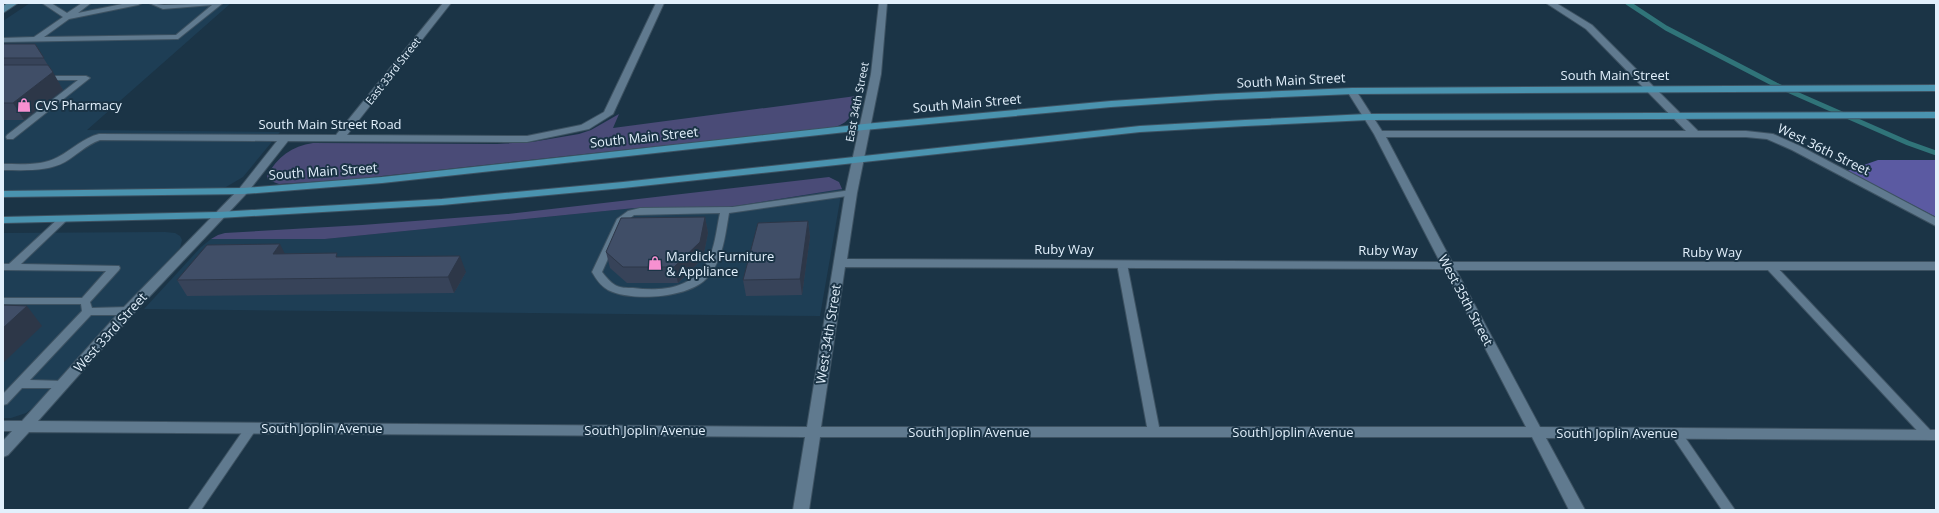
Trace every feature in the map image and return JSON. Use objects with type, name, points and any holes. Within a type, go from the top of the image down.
[{"type":"main road","points":[[3,10],[14,3]]},
{"type":"main road","name":"South Main Street","points":[[3,194],[243,191],[382,180],[864,127],[1111,104],[1352,91],[1936,88]]},
{"type":"main road","points":[[3,220],[219,215],[458,200],[623,185],[858,158],[1140,129],[1367,117],[1674,114],[1936,115]]},
{"type":"street","name":"East 33rd Street","points":[[339,138],[447,3]]},
{"type":"street","name":"South Main Street Road","points":[[3,167],[32,167],[57,162],[87,140],[99,137],[527,139],[557,134],[585,127],[608,114],[660,3]]},
{"type":"street","name":"East 34th Street","points":[[858,158],[876,74],[883,3]]},
{"type":"street","points":[[1550,3],[1590,26],[1649,89],[1694,133]]},
{"type":"street","name":"West 35th Street","points":[[1352,91],[1379,134],[1577,510]]},
{"type":"street","name":"West 36th Street","points":[[1379,134],[1694,133],[1769,136],[1796,148],[1936,223]]},
{"type":"street","points":[[219,215],[243,191],[285,138]]},
{"type":"street","name":"West 34th Street","points":[[801,510],[839,263],[858,158]]},
{"type":"street","name":"West 33rd Street","points":[[3,451],[128,311],[219,215]]},
{"type":"street","name":"Ruby Way","points":[[839,263],[1771,267],[1936,266]]},
{"type":"street","name":"South Joplin Avenue","points":[[3,426],[813,432],[1535,432],[1932,435]]},
{"type":"lane","points":[[46,3],[68,17],[138,3]]},
{"type":"lane","points":[[36,39],[87,3]]},
{"type":"lane","points":[[153,3],[163,7],[212,3]]},
{"type":"lane","points":[[3,40],[178,37],[219,3]]},
{"type":"lane","points":[[10,137],[86,78],[33,78]]},
{"type":"lane","points":[[725,210],[715,256],[708,270],[686,288],[668,292],[627,291],[613,288],[602,280],[597,272],[620,221],[631,213],[640,211],[725,210],[851,193]]},
{"type":"lane","points":[[7,267],[63,219]]},
{"type":"lane","points":[[1122,264],[1154,432]]},
{"type":"lane","points":[[3,401],[86,307],[115,268],[7,267]]},
{"type":"lane","points":[[1771,267],[1932,435]]},
{"type":"lane","points":[[3,301],[128,311]]},
{"type":"lane","points":[[18,384],[63,385]]},
{"type":"lane","points":[[194,510],[251,428]]},
{"type":"lane","points":[[1676,433],[1729,510]]},
{"type":"shaded area","points":[[30,3],[231,3],[87,130],[280,132],[243,177],[226,187],[216,190],[3,193],[3,21]]},
{"type":"shaded area","points":[[856,96],[851,115],[841,125],[835,127],[354,179],[279,184],[268,180],[267,176],[280,158],[305,144],[497,144],[532,142],[579,134],[591,130],[619,114],[613,128]]},
{"type":"shaded area","points":[[1878,160],[1936,160],[1936,217],[1847,171]]},
{"type":"shaded area","points":[[829,177],[839,182],[842,189],[729,207],[635,208],[325,239],[211,239],[225,233],[362,225],[507,214]]},
{"type":"shaded area","points":[[842,189],[820,316],[144,309],[201,247],[211,239],[325,239],[635,208],[728,207]]},
{"type":"shaded area","points":[[3,233],[175,233],[180,236],[182,240],[180,248],[38,404],[26,413],[11,418],[3,418]]},
{"type":"building","points":[[3,44],[35,44],[44,58],[3,58]]},
{"type":"building","points":[[3,65],[48,65],[53,72],[13,103],[3,103]]},
{"type":"building","points":[[705,217],[700,242],[674,267],[623,267],[606,252],[621,218]]},
{"type":"building","points":[[808,221],[800,279],[743,280],[758,223]]},
{"type":"building","points":[[280,244],[273,254],[337,253],[336,257],[460,256],[448,277],[177,280],[207,245]]},
{"type":"building","points":[[3,305],[27,306],[3,328]]},
{"type":"waterway","points":[[1628,3],[1666,28],[1776,85],[1908,143],[1936,153]]},
{"type":"place","name":"CVS Pharmacy","points":[[24,105]]},
{"type":"place","name":"Mardick Furniture & Appliance","points":[[655,263]]}]
